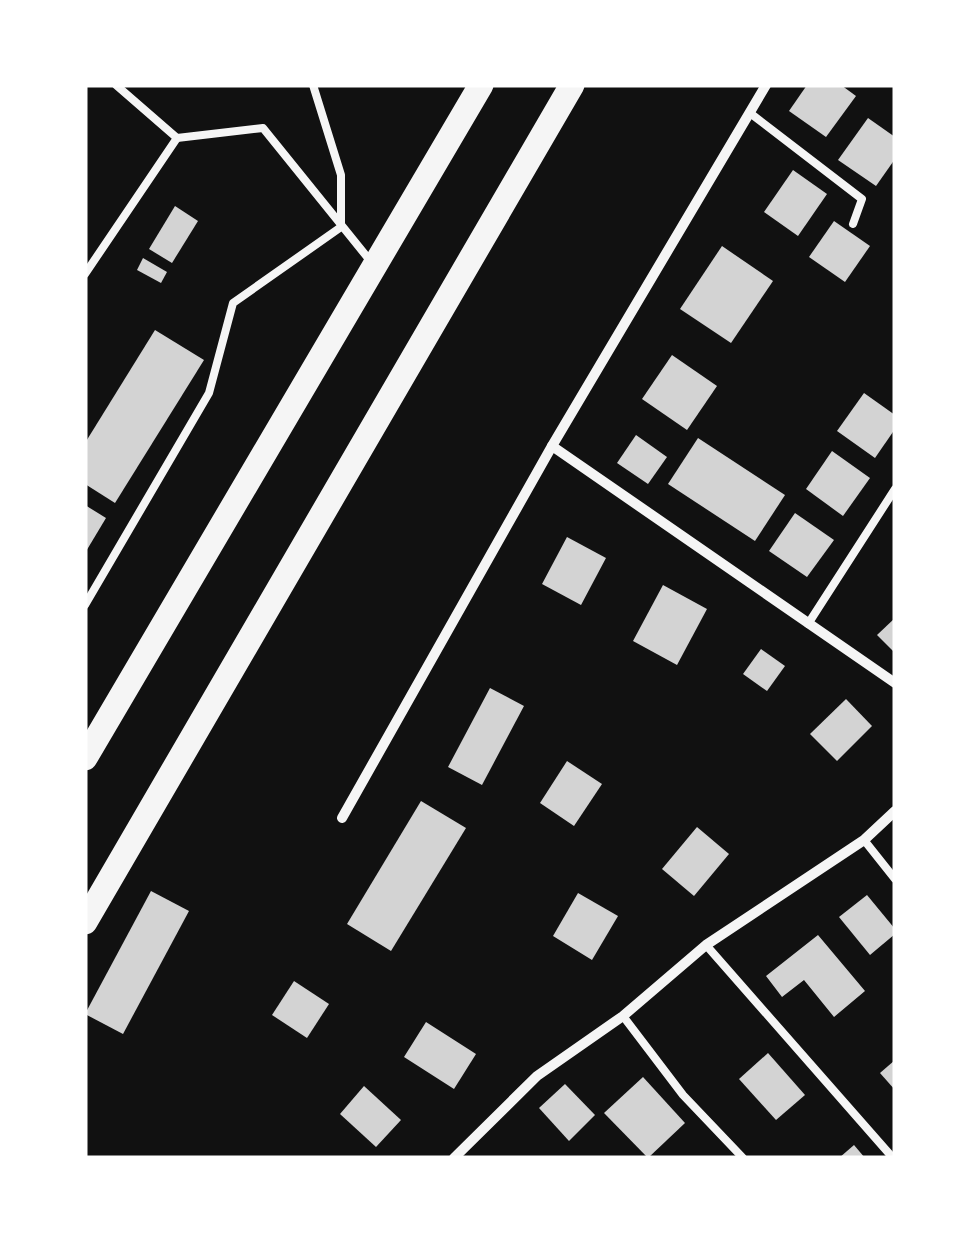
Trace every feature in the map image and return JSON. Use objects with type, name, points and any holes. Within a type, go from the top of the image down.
[{"type":"main road","points":[[85,758],[481,85]]},
{"type":"main road","points":[[85,922],[572,85]]},
{"type":"street","points":[[342,818],[552,446],[766,85]]},
{"type":"street","points":[[552,446],[895,683]]},
{"type":"street","points":[[454,1158],[537,1076],[623,1016],[706,945],[864,840],[895,811]]},
{"type":"lane","points":[[116,85],[178,138],[263,128],[374,266]]},
{"type":"lane","points":[[313,85],[341,176],[341,227]]},
{"type":"lane","points":[[750,113],[862,199],[852,224]]},
{"type":"lane","points":[[85,274],[178,138]]},
{"type":"lane","points":[[85,605],[209,394],[233,303],[341,227]]},
{"type":"lane","points":[[808,624],[895,489]]},
{"type":"lane","points":[[864,840],[895,879]]},
{"type":"lane","points":[[706,945],[892,1158]]},
{"type":"lane","points":[[623,1016],[684,1095],[744,1158]]},
{"type":"building","points":[[807,85],[841,85],[856,96],[826,137],[789,111]]},
{"type":"building","points":[[868,118],[895,137],[895,159],[876,186],[838,160]]},
{"type":"building","points":[[793,170],[827,194],[798,236],[764,212]]},
{"type":"building","points":[[175,206],[198,221],[172,263],[149,249]]},
{"type":"building","points":[[834,221],[870,246],[845,282],[809,257]]},
{"type":"building","points":[[722,246],[773,281],[731,343],[680,309]]},
{"type":"building","points":[[143,258],[167,272],[161,283],[137,270]]},
{"type":"building","points":[[155,330],[204,360],[115,503],[85,484],[85,443]]},
{"type":"building","points":[[672,355],[717,386],[687,430],[642,399]]},
{"type":"building","points":[[864,393],[895,415],[895,429],[875,458],[837,431]]},
{"type":"building","points":[[636,435],[667,457],[648,484],[617,463]]},
{"type":"building","points":[[698,438],[785,495],[755,541],[668,484]]},
{"type":"building","points":[[832,451],[870,478],[843,516],[806,489]]},
{"type":"building","points":[[85,505],[106,518],[85,553]]},
{"type":"building","points":[[795,513],[834,540],[807,577],[769,551]]},
{"type":"building","points":[[567,537],[606,558],[581,605],[542,584]]},
{"type":"building","points":[[663,585],[707,609],[677,665],[633,641]]},
{"type":"building","points":[[895,618],[895,653],[877,635]]},
{"type":"building","points":[[761,649],[785,666],[767,691],[743,674]]},
{"type":"building","points":[[490,688],[524,706],[482,785],[448,767]]},
{"type":"building","points":[[846,699],[872,726],[837,761],[810,734]]},
{"type":"building","points":[[567,761],[602,784],[574,826],[540,803]]},
{"type":"building","points":[[421,801],[466,828],[391,951],[347,924]]},
{"type":"building","points":[[697,827],[729,854],[694,896],[662,869]]},
{"type":"building","points":[[151,891],[189,911],[123,1034],[85,1014]]},
{"type":"building","points":[[578,893],[618,916],[592,960],[553,936]]},
{"type":"building","points":[[867,895],[895,929],[895,934],[870,955],[839,917]]},
{"type":"building","points":[[818,935],[865,991],[834,1017],[804,980],[782,997],[766,976]]},
{"type":"building","points":[[294,981],[329,1004],[307,1038],[272,1015]]},
{"type":"building","points":[[426,1022],[476,1054],[454,1089],[404,1057]]},
{"type":"building","points":[[768,1053],[805,1095],[776,1120],[739,1079]]},
{"type":"building","points":[[895,1060],[895,1090],[880,1073]]},
{"type":"building","points":[[643,1077],[685,1123],[648,1158],[604,1113]]},
{"type":"building","points":[[565,1084],[595,1115],[569,1141],[539,1108]]},
{"type":"building","points":[[364,1086],[401,1120],[376,1147],[340,1114]]},
{"type":"building","points":[[854,1145],[865,1158],[839,1158]]}]
